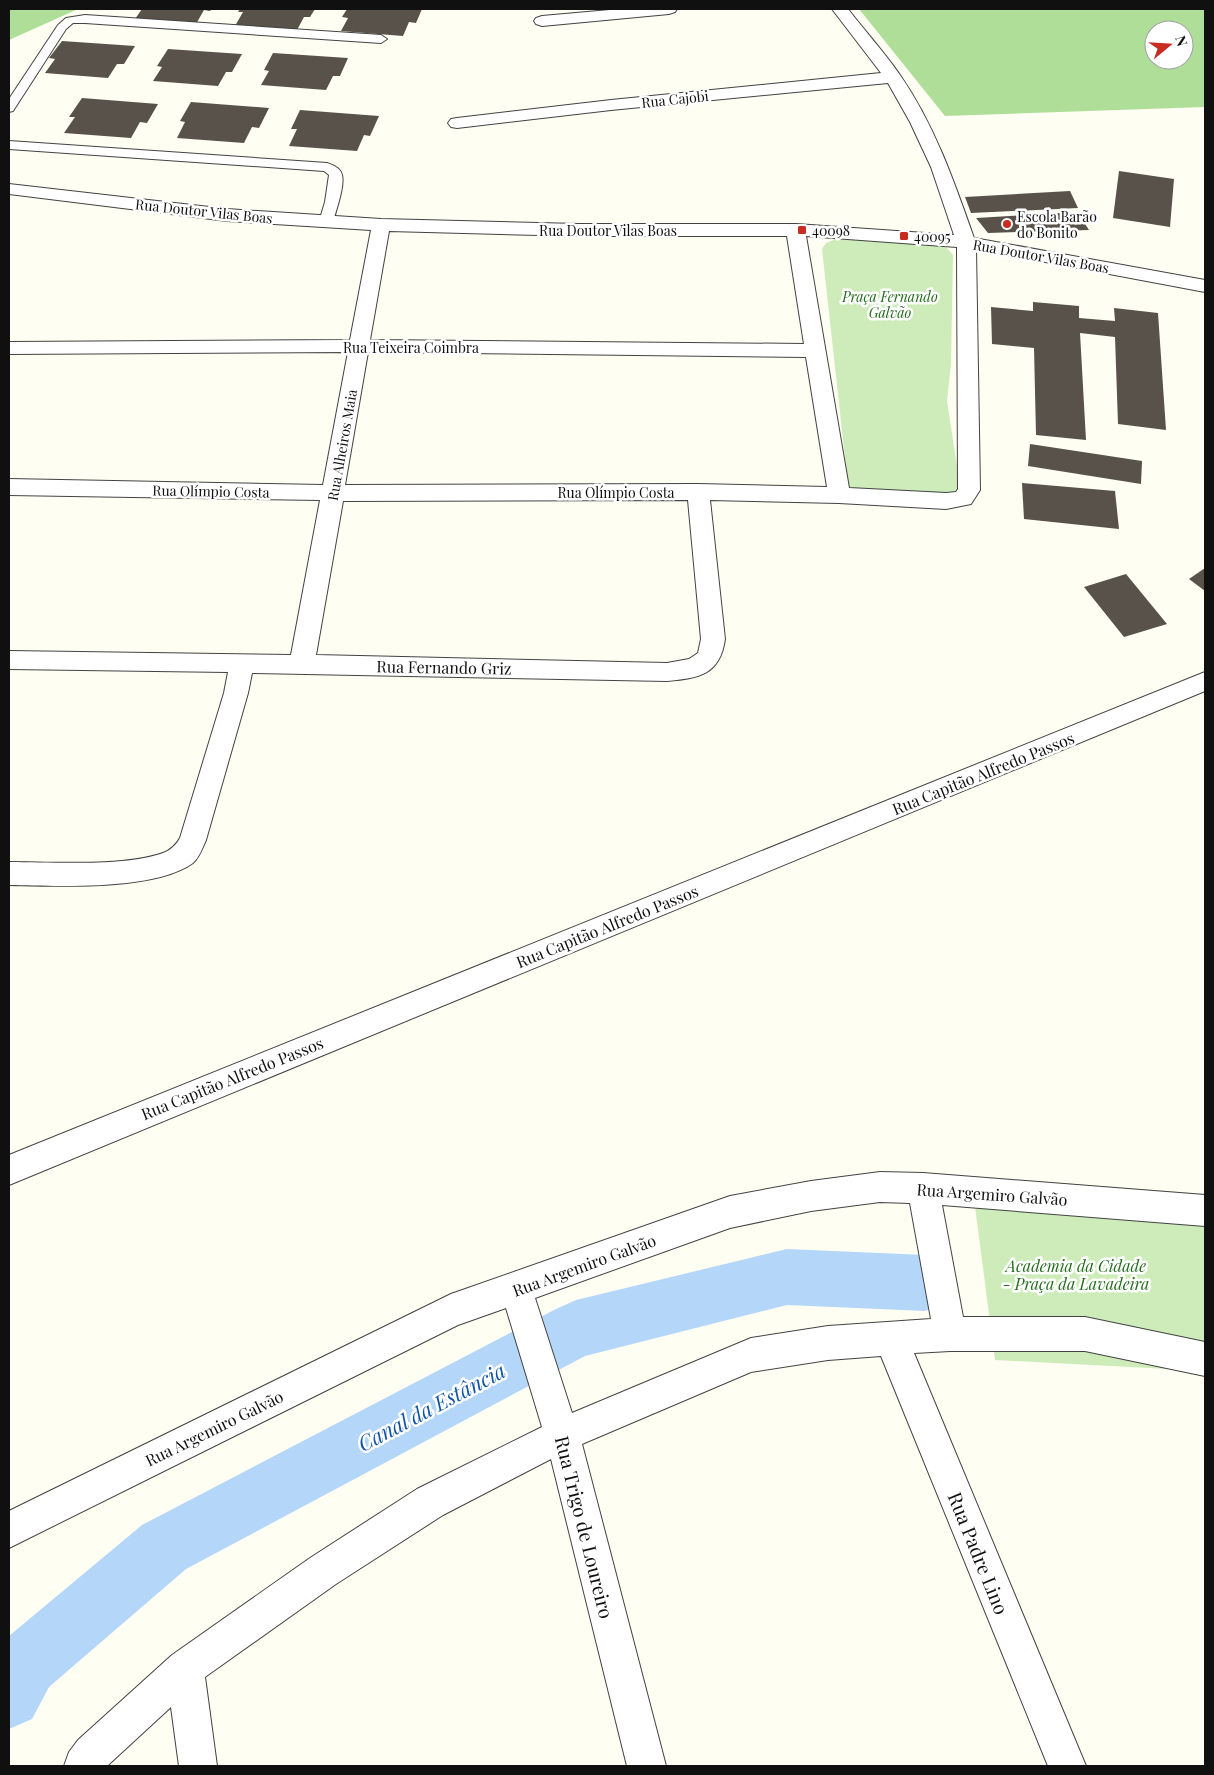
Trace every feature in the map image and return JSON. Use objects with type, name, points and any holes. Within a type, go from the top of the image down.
[{"type":"street","points":[[542,21],[669,9]]},
{"type":"street","points":[[840,9],[893,78],[919,122],[940,167],[966,242]]},
{"type":"street","name":"Rua Cajobi","points":[[457,123],[610,105],[893,78]]},
{"type":"street","name":"Rua Doutor Vilas Boas","points":[[9,189],[227,215],[381,225],[579,230],[796,230],[904,236],[966,242],[1205,286]]},
{"type":"street","name":"Rua Alheiros Maia","points":[[302,664],[381,225]]},
{"type":"street","points":[[796,230],[814,351],[839,495]]},
{"type":"street","name":"Rua Olímpio Costa","points":[[9,487],[334,493],[698,492],[839,495],[958,501],[967,496],[969,490],[966,242]]},
{"type":"street","name":"Rua Teixeira Coimbra","points":[[9,348],[360,346],[814,351]]},
{"type":"street","name":"Rua Fernando Griz","points":[[9,660],[667,672],[685,670],[703,662],[710,656],[713,639],[698,492]]},
{"type":"street","points":[[9,874],[117,872],[167,863],[184,854],[193,840],[236,693],[242,663]]},
{"type":"street","name":"Rua Capitão Alfredo Passos","points":[[9,1170],[1205,681]]},
{"type":"street","name":"Rua Argemiro Galvão","points":[[9,1530],[451,1311],[517,1295],[730,1212],[811,1196],[880,1187],[923,1188],[1205,1210]]},
{"type":"street","points":[[923,1188],[950,1334]]},
{"type":"street","name":"Rua Trigo de Loureiro","points":[[517,1295],[560,1429],[647,1766]]},
{"type":"street","points":[[84,1766],[92,1754],[185,1668],[324,1571],[430,1502],[560,1429],[751,1355],[828,1343],[950,1334],[1086,1334],[1205,1359]]},
{"type":"street","name":"Rua Padre Lino","points":[[892,1339],[1066,1766]]},
{"type":"street","points":[[185,1668],[198,1766]]},
{"type":"lane","points":[[9,108],[66,22],[70,20],[381,39]]},
{"type":"lane","points":[[9,145],[327,167],[334,171],[336,175],[332,202],[326,222]]},
{"type":"green space","points":[[9,9],[78,9],[9,40]]},
{"type":"green space","points":[[859,9],[1205,9],[1205,107],[945,116]]},
{"type":"green space","name":"Praça Fernando Galvão","points":[[836,239],[942,246],[946,247],[953,255],[951,364],[947,401],[961,492],[956,495],[852,490],[848,485],[822,249],[826,243]]},
{"type":"green space","name":"Academia da Cidade - Praça da Lavadeira","points":[[971,1176],[1205,1194],[1205,1371],[995,1360]]},
{"type":"building","points":[[142,9],[212,9],[210,11],[204,10],[196,24],[135,19]]},
{"type":"building","points":[[240,9],[315,9],[310,17],[304,17],[297,30],[235,26],[243,12],[238,12]]},
{"type":"building","points":[[347,9],[422,9],[416,23],[409,22],[403,36],[341,31],[348,18],[342,17]]},
{"type":"building","points":[[62,41],[135,46],[124,64],[117,64],[108,78],[45,73],[55,59],[49,58]]},
{"type":"building","points":[[168,49],[242,54],[232,72],[226,72],[218,86],[153,81],[162,67],[157,66]]},
{"type":"building","points":[[273,53],[348,58],[340,76],[333,76],[326,90],[261,85],[269,71],[264,70]]},
{"type":"building","points":[[82,98],[158,104],[147,123],[140,122],[131,138],[64,133],[75,117],[69,117]]},
{"type":"building","points":[[191,102],[269,108],[259,128],[252,127],[244,143],[177,138],[185,122],[180,121]]},
{"type":"building","points":[[300,110],[379,116],[370,136],[364,135],[357,151],[289,146],[297,129],[291,129]]},
{"type":"building","points":[[1119,171],[1174,179],[1170,227],[1113,218]]},
{"type":"building","points":[[1070,191],[1078,208],[971,213],[965,197]]},
{"type":"building","points":[[1077,212],[1089,230],[988,233],[976,218]]},
{"type":"building","points":[[1033,302],[1079,306],[1079,318],[1115,321],[1114,308],[1158,313],[1166,430],[1118,424],[1115,337],[1080,333],[1086,440],[1036,435],[1034,348],[992,344],[991,307],[1033,311]]},
{"type":"building","points":[[1030,444],[1142,461],[1141,484],[1028,466]]},
{"type":"building","points":[[1022,483],[1115,491],[1119,529],[1024,519]]},
{"type":"building","points":[[1205,568],[1205,591],[1189,579]]},
{"type":"building","points":[[1126,574],[1167,624],[1124,637],[1084,587]]},
{"type":"waterway","name":"Canal da Estância","points":[[9,1696],[26,1664],[164,1547],[576,1329],[787,1277],[925,1283]]},
{"type":"place","name":"Escola Barão do Bonito","points":[[1007,224]]},
{"type":"place","name":"40098","points":[[802,230]]},
{"type":"place","name":"40095","points":[[904,236]]}]
